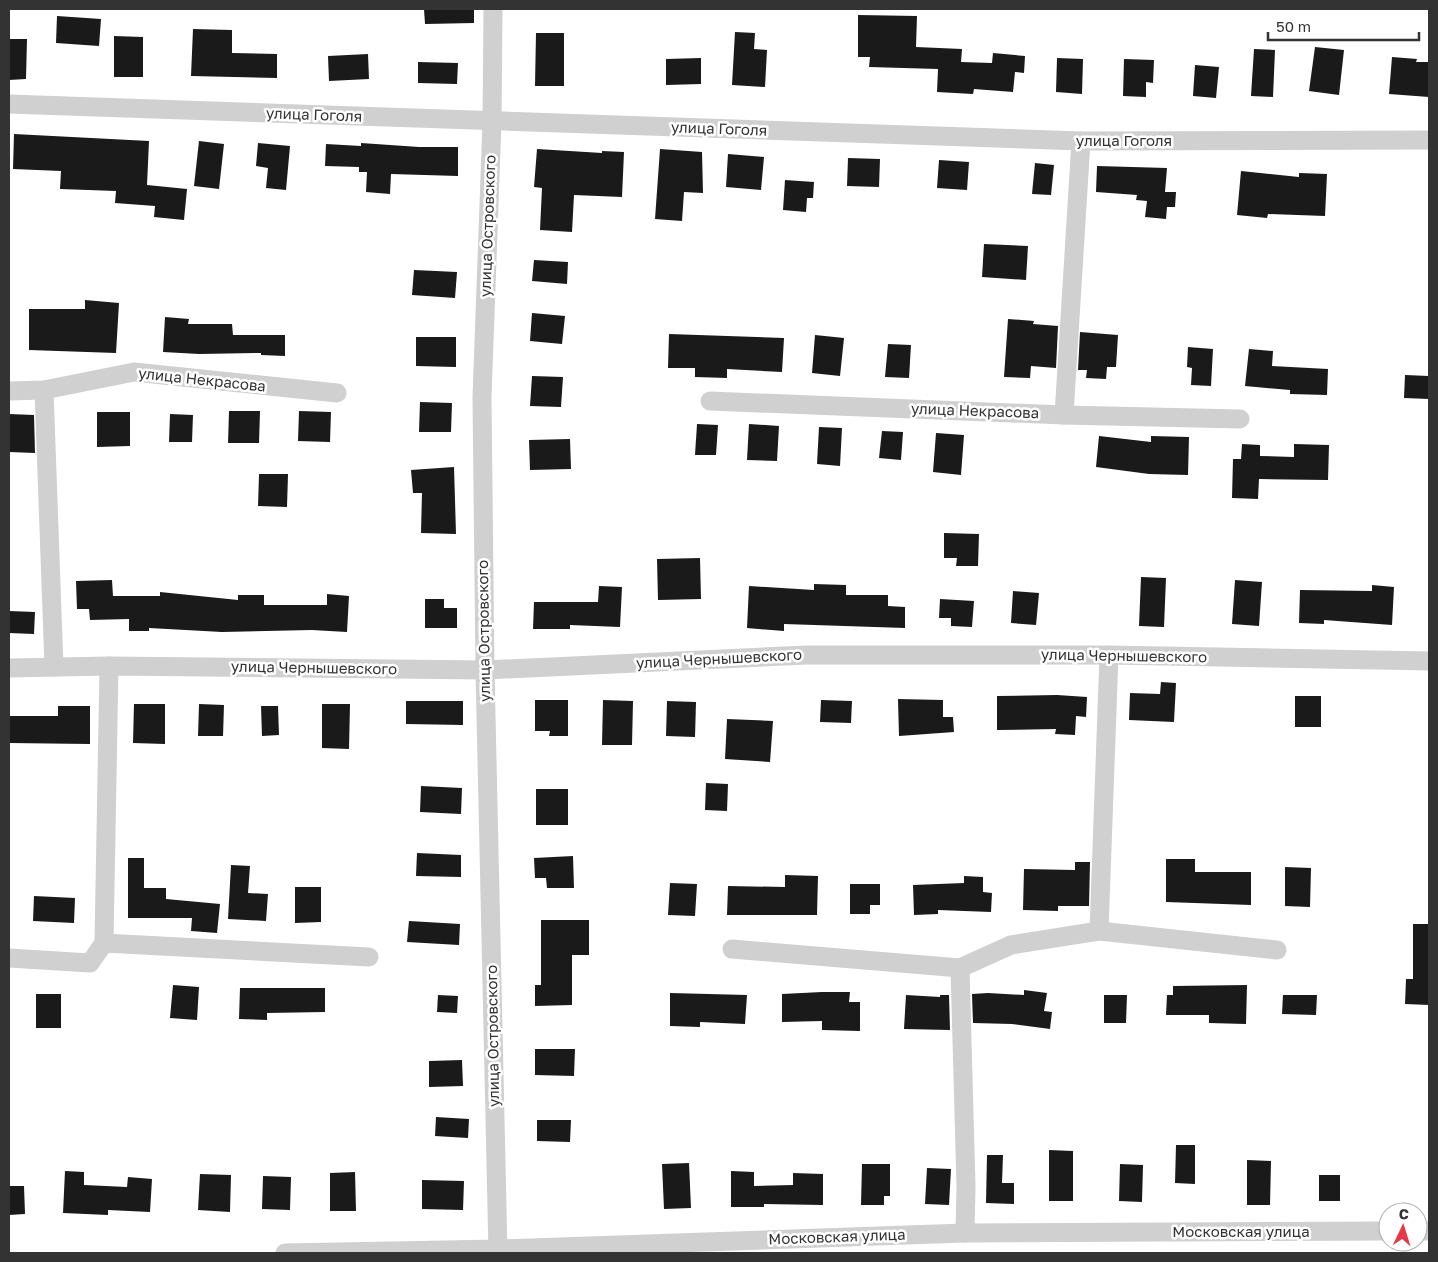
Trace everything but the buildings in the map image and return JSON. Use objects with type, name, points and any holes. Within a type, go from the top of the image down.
[{"type":"street","name":"улица Островского","points":[[493,9],[492,122],[482,397],[485,670],[498,1251]]},
{"type":"street","name":"улица Гоголя","points":[[9,104],[1081,141],[1429,140]]},
{"type":"street","points":[[1064,415],[1081,141]]},
{"type":"street","name":"улица Некрасова","points":[[9,391],[44,390],[134,372],[337,393]]},
{"type":"street","points":[[44,390],[54,667]]},
{"type":"street","name":"улица Некрасова","points":[[710,401],[1064,415],[1240,419]]},
{"type":"street","points":[[1099,932],[1109,654]]},
{"type":"street","name":"улица Чернышевского","points":[[9,668],[109,666],[485,670],[808,655],[1109,654],[1429,661]]},
{"type":"street","points":[[9,958],[90,963],[104,943],[109,666]]},
{"type":"street","points":[[732,949],[960,968],[1011,945],[1099,932],[1277,950]]},
{"type":"street","points":[[104,943],[370,957]]},
{"type":"street","points":[[960,968],[966,1186],[965,1233]]},
{"type":"street","name":"Московская улица","points":[[285,1253],[847,1245],[965,1233],[1378,1231]]}]
